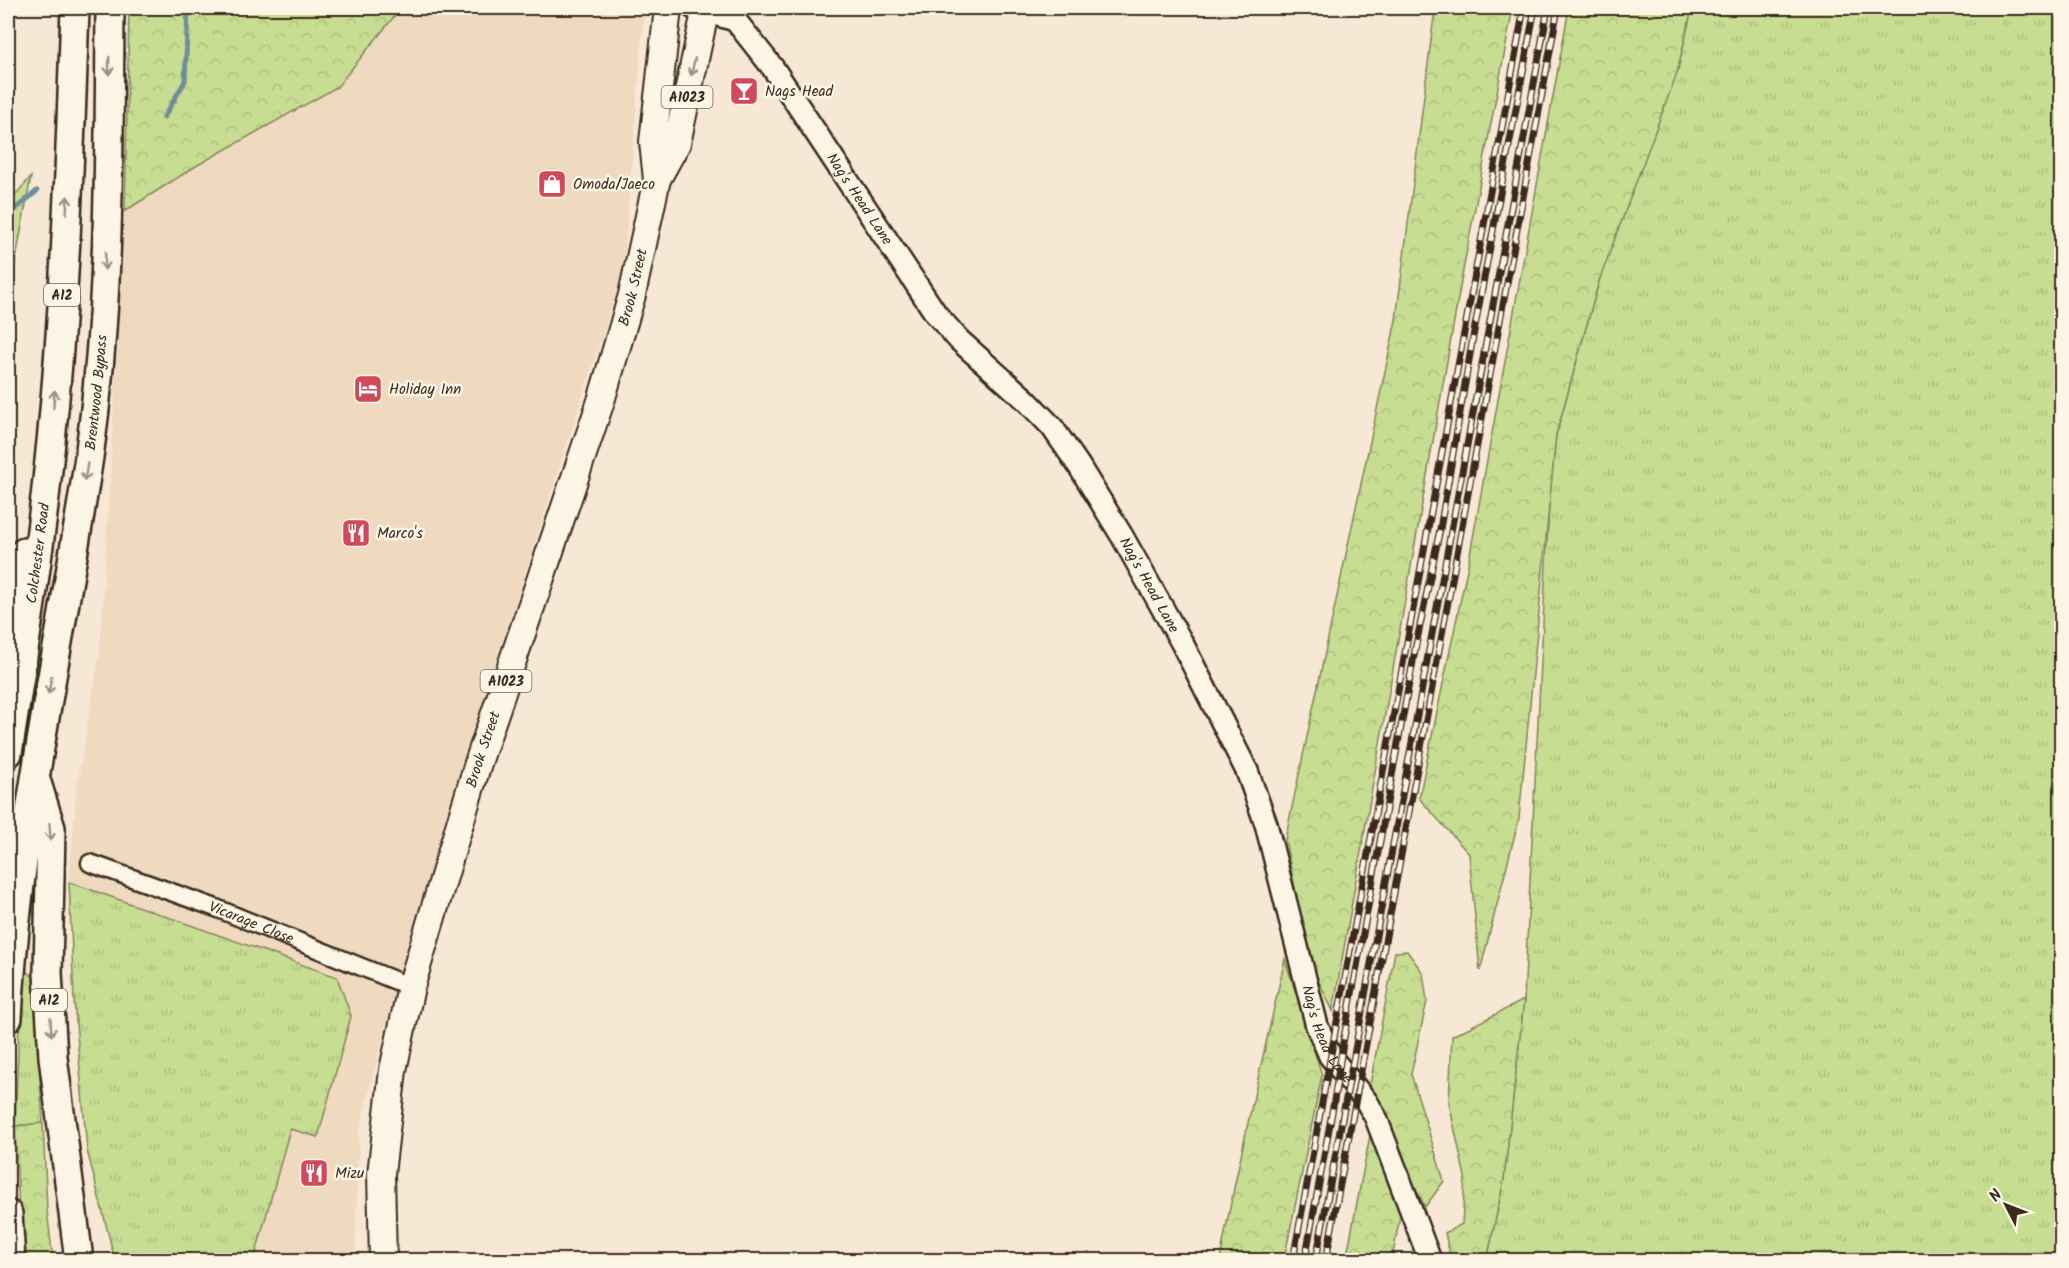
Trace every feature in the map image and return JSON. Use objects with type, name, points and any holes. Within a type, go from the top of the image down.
[{"type":"highway","name":"A12","points":[[8,622],[13,594],[50,458],[62,297],[75,8]]},
{"type":"highway","name":"Brentwood Bypass","points":[[35,776],[89,455],[102,330],[107,214],[110,8]]},
{"type":"highway","name":"Colchester Road","points":[[8,753],[40,544],[50,458]]},
{"type":"highway","name":"A12","points":[[8,1018],[10,976],[25,837],[35,776]]},
{"type":"highway","name":"A12","points":[[35,776],[51,828],[48,973],[53,1057],[79,1260]]},
{"type":"highway","points":[[8,1214],[11,1260]]},
{"type":"main road","name":"Brook Street","points":[[657,179],[653,142],[668,8]]},
{"type":"main road","name":"Brook Street","points":[[383,1260],[381,1174],[387,1111],[393,1070],[411,987],[478,763],[601,402],[632,295],[657,179],[677,143],[702,8]]},
{"type":"street","name":"Nag's Head Lane","points":[[702,8],[735,20],[746,32],[773,68],[936,315],[958,340],[1017,392],[1052,427],[1122,536],[1182,643],[1247,771],[1279,870],[1317,1026],[1330,1056],[1377,1118],[1430,1260]]},
{"type":"street","name":"Vicarage Close","points":[[90,862],[216,908],[411,987]]},
{"type":"shaded area","points":[[401,8],[597,8],[604,11],[644,12],[623,272],[453,794],[390,1009],[359,1131],[355,1260],[254,1260],[290,1129],[318,1137],[337,977],[69,882],[77,786],[100,651],[125,211],[196,166],[337,87]]},
{"type":"green space","points":[[129,8],[401,8],[337,87],[196,166],[125,211]]},
{"type":"green space","points":[[1435,8],[1513,8],[1462,276],[1333,1011],[1310,963],[1285,840],[1396,320]]},
{"type":"green space","points":[[1569,8],[1692,8],[1677,73],[1599,281],[1556,435],[1519,818],[1480,971],[1469,854],[1419,798],[1469,560]]},
{"type":"green space","points":[[1692,8],[2061,8],[2061,1260],[1487,1260],[1504,1179],[1524,1000],[1549,504],[1556,435],[1602,271],[1677,73]]},
{"type":"green space","points":[[31,177],[8,302],[8,203]]},
{"type":"green space","points":[[69,882],[337,977],[351,1016],[318,1137],[290,1129],[254,1260],[115,1260],[87,1150],[74,1000]]},
{"type":"green space","points":[[1407,951],[1423,973],[1427,1001],[1411,1074],[1444,1181],[1425,1207],[1369,1090],[1395,952]]},
{"type":"green space","points":[[1285,959],[1322,1075],[1284,1260],[1220,1260],[1243,1147]]},
{"type":"green space","points":[[28,972],[33,977],[43,1123],[15,1126],[21,975]]},
{"type":"green space","points":[[1524,1000],[1504,1179],[1487,1260],[1451,1260],[1445,1233],[1462,1224],[1465,1177],[1449,1103],[1452,1036]]},
{"type":"green space","points":[[1373,1120],[1401,1210],[1392,1260],[1346,1260]]},
{"type":"green space","points":[[43,1123],[47,1210],[53,1260],[21,1260],[15,1126]]},
{"type":"waterway","points":[[164,117],[185,81],[188,8]]},
{"type":"waterway","points":[[8,215],[37,191]]},
{"type":"railway","points":[[1293,1260],[1524,8]]},
{"type":"railway","points":[[1305,1260],[1416,645],[1440,529],[1473,337],[1535,8]]},
{"type":"railway","points":[[1316,1260],[1548,8]]},
{"type":"railway","points":[[1326,1260],[1558,8]]},
{"type":"place","name":"Nags Head","points":[[744,91]]},
{"type":"place","name":"Omoda/Jaeco","points":[[552,184]]},
{"type":"place","name":"Holiday Inn","points":[[368,389]]},
{"type":"place","name":"Marco's","points":[[356,533]]},
{"type":"place","name":"Mizu","points":[[314,1173]]}]
